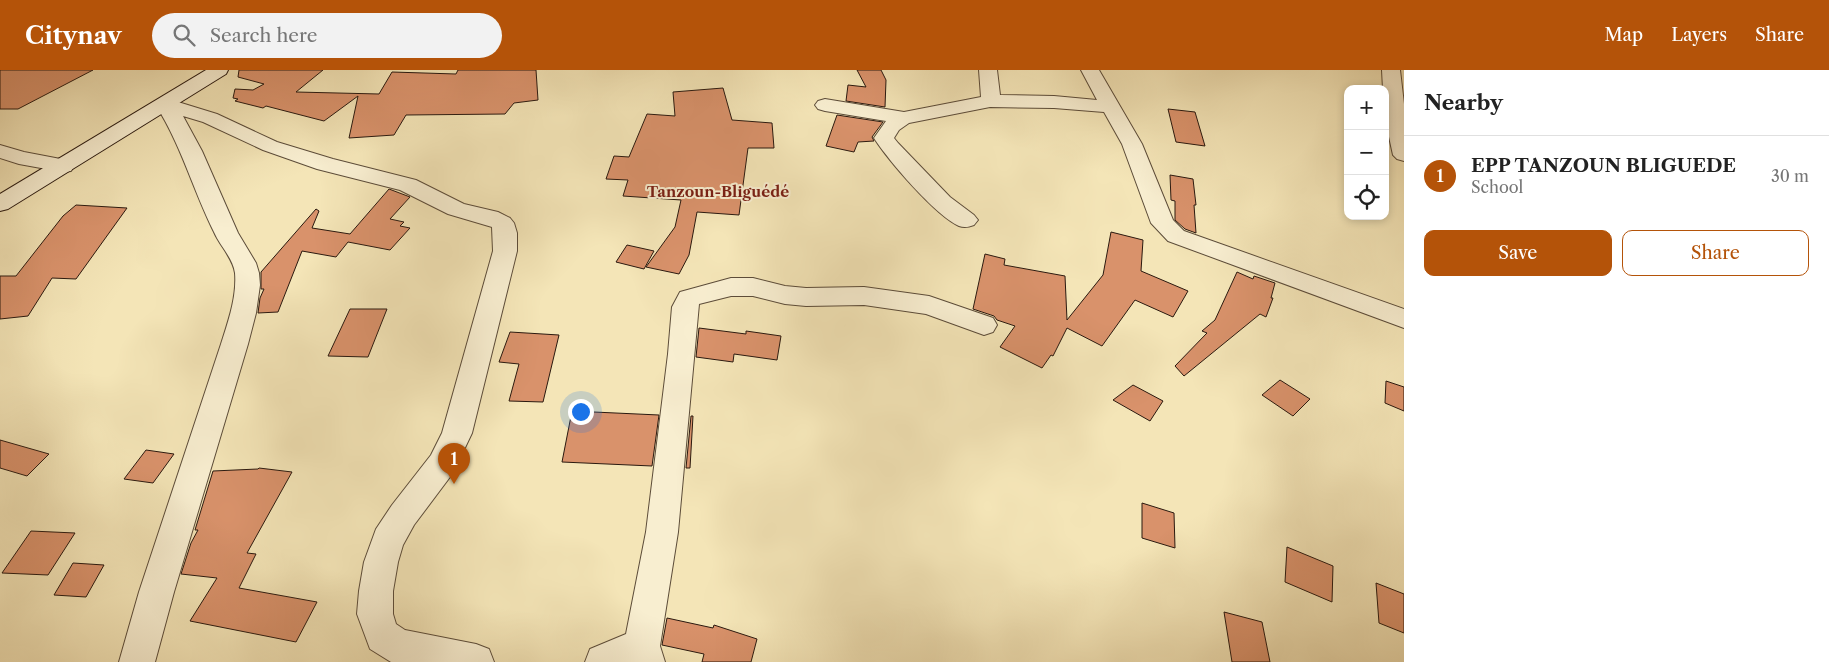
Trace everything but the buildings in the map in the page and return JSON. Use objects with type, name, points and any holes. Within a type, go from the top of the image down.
[{"type":"street","points":[[0,204],[219,70]]},
{"type":"street","points":[[988,70],[991,91],[990,101]]},
{"type":"street","points":[[1090,70],[1112,107],[1142,168],[1163,223],[1176,236],[1404,319]]},
{"type":"street","points":[[1391,70],[1396,123],[1404,155]]},
{"type":"street","points":[[825,105],[904,118],[932,114],[990,101],[1054,102],[1112,107]]},
{"type":"street","points":[[137,662],[155,592],[232,354],[245,297],[247,272],[210,198],[186,136],[165,104]]},
{"type":"street","points":[[165,104],[210,118],[285,151],[325,164],[408,184],[456,209],[470,214],[490,217],[502,223],[505,233],[505,251],[457,433],[442,464],[403,516],[388,540],[381,562],[376,591],[375,614],[383,636],[398,647],[476,662]]},
{"type":"street","points":[[904,118],[893,124],[886,131],[884,138],[890,147],[942,202],[966,220]]},
{"type":"street","points":[[0,152],[18,158],[63,166]]},
{"type":"street","points":[[603,662],[644,654],[662,532],[685,307],[689,298],[731,287],[753,287],[785,295],[806,297],[864,296],[929,305],[984,325]]},
{"type":"place","name":"EPP TANZOUN BLIGUEDE","points":[[454,484]]},
{"type":"district","name":"Tanzoun-Bliguédé","points":[[718,191]]}]
